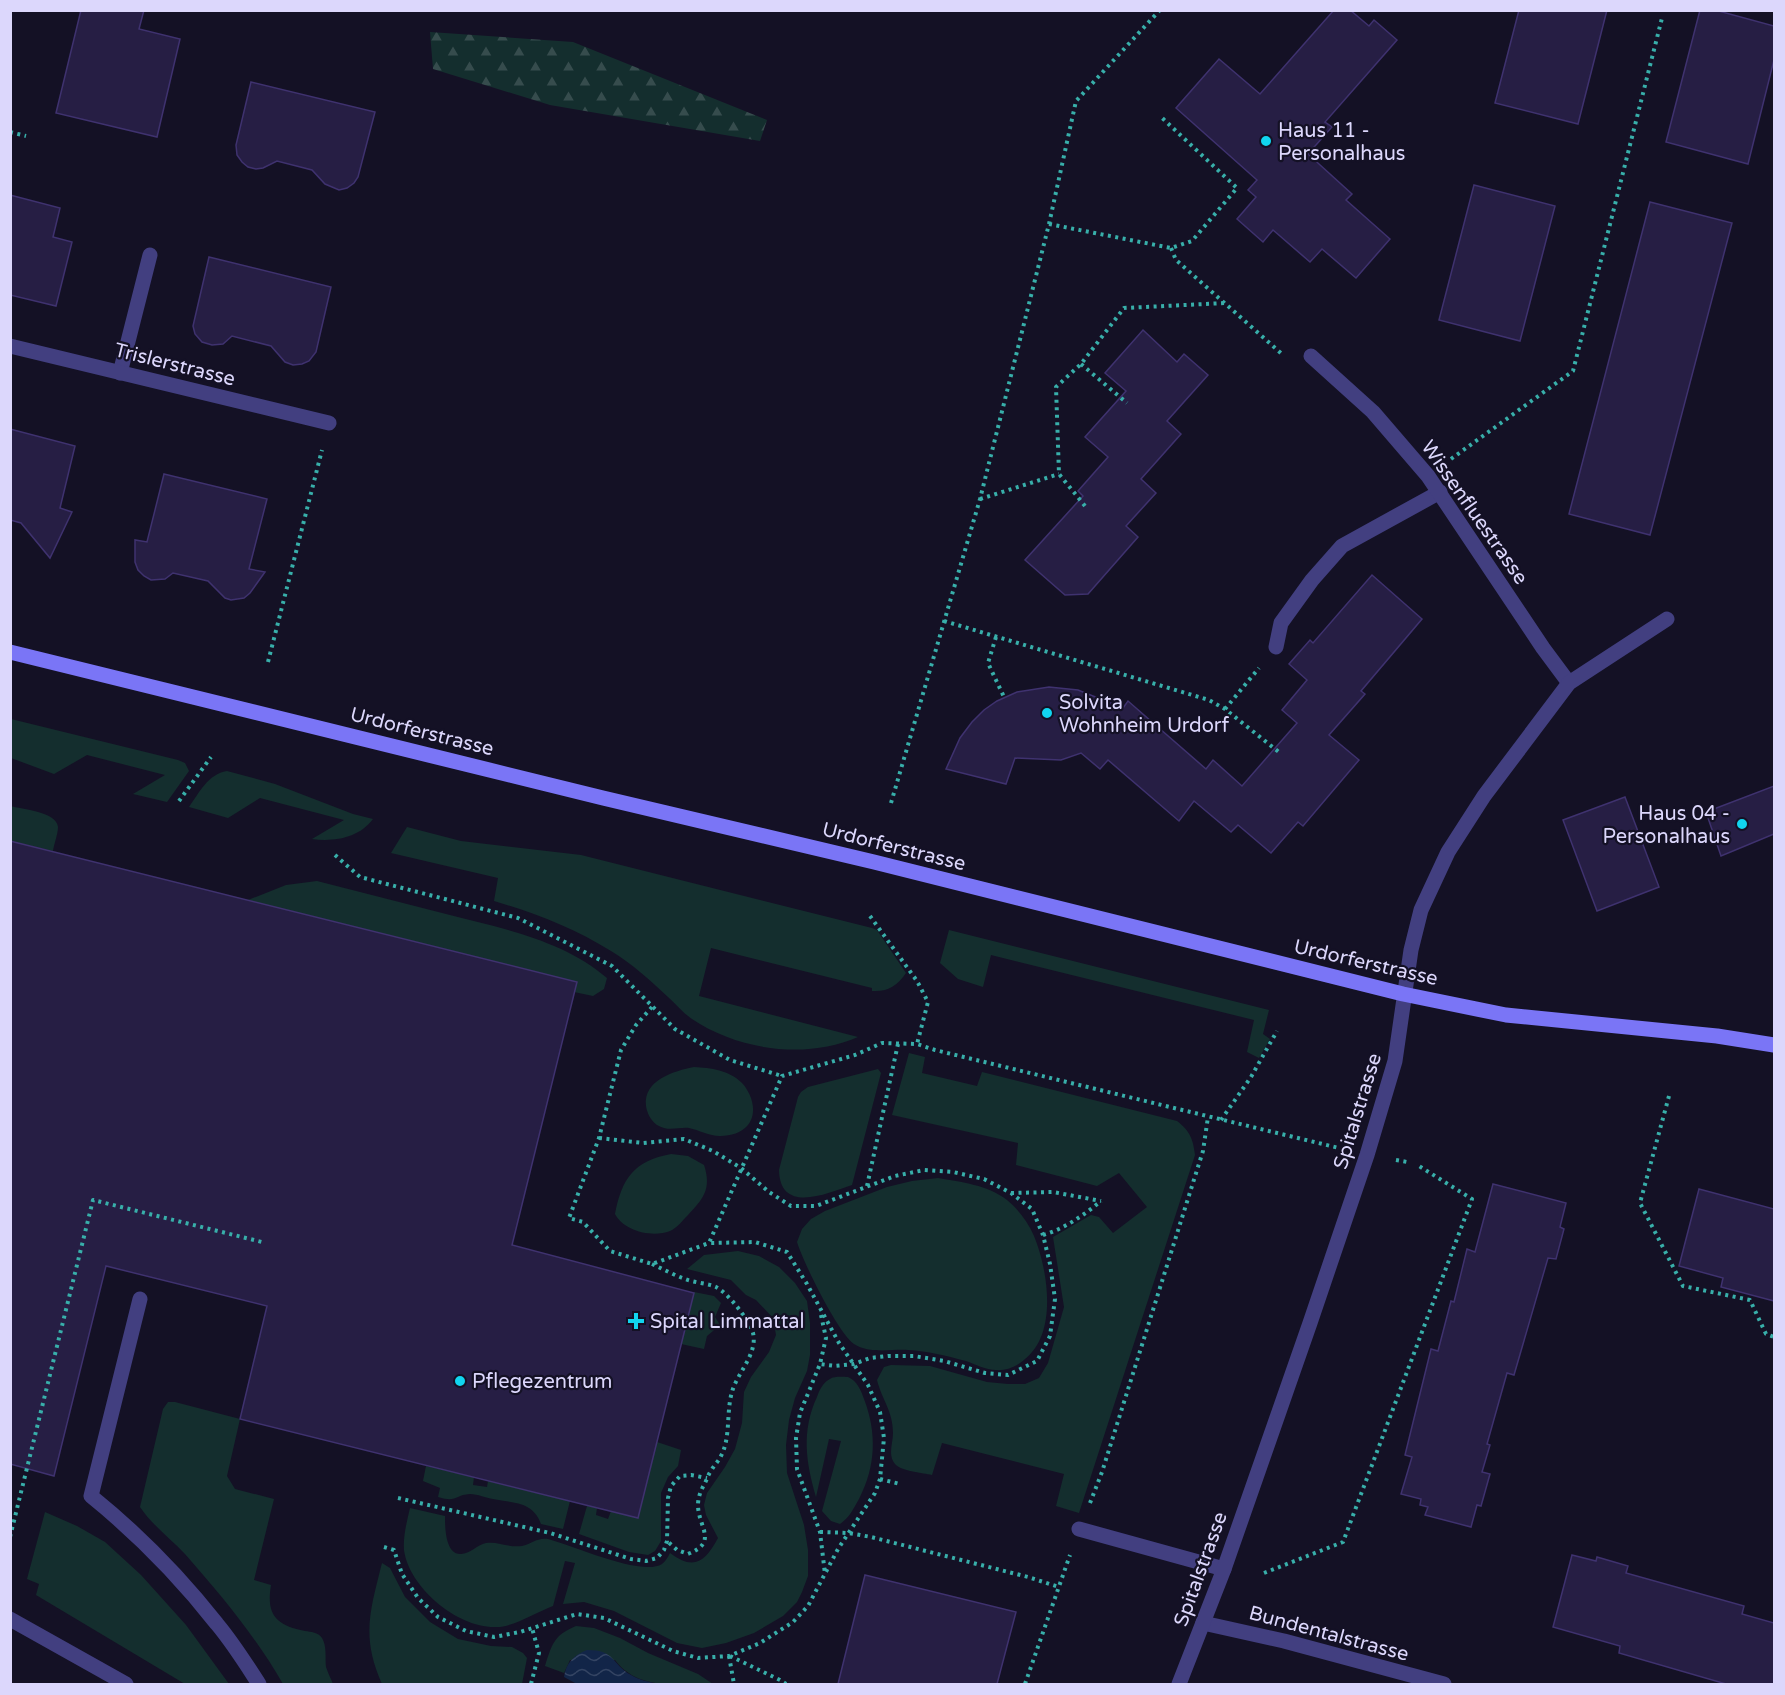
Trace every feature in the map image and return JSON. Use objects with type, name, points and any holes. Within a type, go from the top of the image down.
[{"type":"main road","name":"Urdorferstrasse","points":[[10,652],[603,798],[874,862],[1403,994],[1506,1015],[1718,1036],[1774,1045]]},
{"type":"street","points":[[120,373],[150,255]]},
{"type":"street","name":"Trislerstrasse","points":[[10,346],[329,423]]},
{"type":"street","name":"Wissenfluestrasse","points":[[1311,356],[1373,412],[1428,476],[1569,683]]},
{"type":"street","points":[[1276,647],[1281,623],[1312,580],[1342,546],[1440,492]]},
{"type":"street","name":"Spitalstrasse","points":[[1179,1684],[1224,1569],[1367,1155],[1395,1062],[1403,994],[1421,910],[1448,852],[1484,796],[1569,683],[1667,619]]},
{"type":"street","points":[[140,1299],[92,1496],[126,1525],[172,1572],[218,1624],[259,1684]]},
{"type":"street","points":[[1079,1529],[1224,1569]]},
{"type":"street","points":[[10,1619],[126,1684]]},
{"type":"street","name":"Bundentalstrasse","points":[[1203,1623],[1284,1641],[1444,1684]]},
{"type":"path","points":[[891,802],[980,499],[1049,224],[1076,101],[1160,10]]},
{"type":"path","points":[[1428,476],[1573,371],[1662,18]]},
{"type":"path","points":[[1049,224],[1171,248],[1192,241],[1237,188],[1160,116]]},
{"type":"path","points":[[10,132],[26,136]]},
{"type":"path","points":[[1171,248],[1176,260],[1289,360],[1311,356]]},
{"type":"path","points":[[1085,506],[1059,474],[1056,387],[1081,364],[1124,308],[1224,303]]},
{"type":"path","points":[[1081,364],[1128,403]]},
{"type":"path","points":[[268,662],[329,423]]},
{"type":"path","points":[[980,499],[1059,474]]},
{"type":"path","points":[[944,621],[1209,700],[1225,709],[1280,753]]},
{"type":"path","points":[[996,637],[988,663],[1004,697]]},
{"type":"path","points":[[1225,709],[1276,647]]},
{"type":"path","points":[[179,801],[211,758]]},
{"type":"path","points":[[335,855],[360,877],[518,918],[612,966],[675,1029],[730,1060],[782,1076],[855,1055],[882,1043],[917,1044],[1265,1131],[1407,1162]]},
{"type":"path","points":[[870,916],[917,981],[928,1002],[917,1044]]},
{"type":"path","points":[[652,1006],[636,1025],[621,1050],[599,1138],[569,1218],[583,1222],[610,1251],[652,1264],[685,1279],[717,1287],[729,1297],[748,1323],[753,1333],[754,1346],[738,1375],[731,1394],[722,1455],[701,1491],[698,1504],[700,1521],[706,1533],[705,1542],[699,1550],[688,1554],[677,1550],[667,1541]]},
{"type":"path","points":[[1221,1120],[1251,1077],[1277,1031]]},
{"type":"path","points":[[867,1187],[898,1044]]},
{"type":"path","points":[[709,1244],[782,1076]]},
{"type":"path","points":[[1669,1096],[1640,1203],[1683,1286],[1750,1300],[1766,1335],[1774,1336]]},
{"type":"path","points":[[1024,1684],[1079,1529],[1102,1472],[1203,1151],[1208,1117]]},
{"type":"path","points":[[599,1138],[643,1143],[684,1139],[713,1151],[741,1168],[769,1192],[791,1206],[816,1206],[895,1176],[924,1170],[953,1172],[984,1179],[1011,1193],[1032,1209],[1043,1235],[1055,1299],[1050,1336],[1038,1361],[1008,1375],[985,1373],[944,1361],[914,1356],[870,1358],[854,1364],[835,1366],[820,1364]]},
{"type":"path","points":[[1264,1573],[1343,1542],[1472,1199],[1419,1166]]},
{"type":"path","points":[[1011,1193],[1053,1192],[1101,1201],[1062,1227],[1043,1235]]},
{"type":"path","points":[[10,1537],[93,1200],[262,1242]]},
{"type":"path","points":[[384,1547],[394,1550],[402,1574],[418,1598],[438,1617],[466,1631],[494,1637],[520,1632],[577,1614],[604,1618],[672,1651],[698,1658],[729,1656],[760,1643],[793,1622],[808,1606],[838,1549],[875,1493],[880,1479],[884,1438],[880,1412],[867,1385],[839,1343],[787,1252],[755,1242],[709,1244],[652,1264]]},
{"type":"path","points":[[820,1310],[826,1338],[820,1364],[800,1413],[796,1438],[797,1469],[819,1532],[825,1574]]},
{"type":"path","points":[[398,1498],[550,1533],[631,1559],[646,1561],[657,1558],[664,1550],[667,1541],[666,1513],[671,1486],[680,1476],[691,1475],[707,1478]]},
{"type":"path","points":[[880,1479],[900,1484]]},
{"type":"path","points":[[819,1532],[849,1533],[871,1537],[1059,1587]]},
{"type":"path","points":[[531,1684],[539,1653],[532,1628]]},
{"type":"path","points":[[729,1656],[734,1684]]},
{"type":"path","points":[[729,1656],[786,1684]]},
{"type":"green space","points":[[430,32],[573,42],[767,120],[760,141],[550,105],[433,69]]},
{"type":"green space","points":[[11,719],[178,760],[185,763],[189,771],[167,802],[133,794],[165,775],[87,755],[54,774],[11,758]]},
{"type":"green space","points":[[227,771],[275,784],[353,814],[373,819],[361,831],[346,837],[320,840],[312,839],[344,820],[260,798],[228,818],[189,807],[209,780]]},
{"type":"green space","points":[[10,806],[46,815],[56,822],[58,830],[53,851],[11,841]]},
{"type":"green space","points":[[407,827],[461,841],[581,855],[872,928],[877,930],[906,973],[892,987],[872,991],[872,988],[711,948],[699,996],[858,1037],[838,1044],[795,1050],[751,1044],[730,1038],[692,1019],[633,967],[597,943],[554,922],[494,901],[498,878],[391,853]]},
{"type":"green space","points":[[317,881],[531,937],[590,965],[607,978],[604,989],[593,996],[574,992],[248,900],[286,885]]},
{"type":"green space","points":[[949,930],[1269,1010],[1263,1034],[1270,1039],[1259,1058],[1247,1052],[1254,1020],[991,955],[983,987],[958,979],[940,963]]},
{"type":"green space","points":[[909,1053],[925,1057],[922,1073],[977,1086],[982,1072],[1177,1121],[1185,1128],[1192,1140],[1195,1155],[1079,1513],[1056,1506],[1064,1474],[942,1443],[932,1475],[899,1467],[892,1458],[893,1425],[877,1380],[884,1367],[891,1365],[930,1366],[987,1382],[1008,1384],[1025,1384],[1039,1378],[1048,1363],[1064,1307],[1053,1237],[1091,1215],[1099,1217],[1113,1233],[1147,1207],[1119,1173],[1097,1186],[1016,1165],[1018,1143],[892,1115]]},
{"type":"green space","points":[[694,1067],[726,1072],[745,1086],[753,1107],[751,1121],[747,1126],[736,1133],[716,1136],[689,1128],[665,1128],[657,1125],[651,1119],[646,1106],[649,1090],[661,1078]]},
{"type":"green space","points":[[878,1069],[881,1073],[852,1185],[819,1196],[796,1197],[787,1192],[781,1184],[779,1170],[801,1092],[808,1087]]},
{"type":"green space","points":[[671,1154],[688,1156],[704,1165],[707,1181],[702,1198],[670,1231],[647,1233],[625,1225],[615,1214],[626,1181],[632,1173],[648,1161]]},
{"type":"green space","points":[[938,1178],[974,1185],[1000,1195],[1019,1212],[1034,1236],[1046,1283],[1046,1318],[1035,1348],[1022,1362],[1012,1368],[992,1370],[966,1361],[930,1353],[908,1350],[873,1350],[854,1344],[839,1326],[813,1280],[797,1242],[802,1229],[811,1219],[825,1211],[887,1187]]},
{"type":"green space","points":[[738,1251],[759,1256],[779,1267],[795,1283],[807,1301],[810,1355],[807,1371],[795,1398],[789,1420],[786,1445],[787,1473],[804,1525],[808,1550],[808,1576],[797,1602],[783,1616],[754,1633],[726,1643],[702,1648],[677,1643],[614,1611],[584,1602],[563,1604],[575,1563],[565,1561],[553,1606],[510,1625],[482,1626],[452,1614],[438,1604],[415,1578],[408,1564],[404,1545],[410,1508],[445,1516],[449,1545],[456,1553],[461,1554],[486,1543],[522,1546],[544,1539],[606,1559],[639,1566],[652,1567],[662,1564],[670,1553],[678,1559],[692,1562],[698,1561],[708,1553],[718,1538],[706,1515],[704,1505],[707,1493],[735,1449],[742,1423],[744,1392],[751,1377],[769,1352],[776,1335],[773,1318],[756,1300],[746,1295],[731,1280],[687,1269],[704,1255]]},
{"type":"green space","points":[[694,1292],[714,1296],[721,1303],[715,1317],[720,1325],[707,1336],[704,1349],[681,1344]]},
{"type":"green space","points":[[834,1377],[848,1377],[858,1386],[864,1399],[871,1424],[873,1449],[865,1487],[851,1513],[840,1524],[831,1521],[822,1511],[841,1441],[829,1439],[816,1497],[808,1459],[807,1435],[812,1410],[823,1384]]},
{"type":"green space","points":[[168,1402],[240,1419],[227,1476],[235,1489],[274,1499],[254,1580],[271,1585],[270,1604],[275,1617],[280,1622],[295,1629],[316,1633],[322,1638],[326,1667],[333,1684],[283,1684],[250,1633],[225,1601],[185,1554],[140,1507],[163,1409]]},
{"type":"green space","points":[[657,1442],[681,1450],[678,1466],[668,1477],[661,1493],[661,1541],[655,1551],[648,1555],[629,1552],[579,1534],[587,1506],[597,1508],[596,1515],[608,1519],[611,1511],[638,1517]]},
{"type":"green space","points":[[426,1466],[474,1477],[473,1485],[487,1487],[488,1481],[570,1501],[563,1529],[541,1524],[533,1511],[522,1504],[473,1494],[452,1499],[438,1497],[440,1488],[423,1481]]},
{"type":"green space","points":[[45,1512],[105,1542],[141,1575],[186,1625],[229,1684],[185,1684],[36,1595],[39,1584],[27,1579]]},
{"type":"green space","points":[[382,1563],[390,1568],[405,1597],[430,1622],[458,1639],[491,1646],[512,1647],[523,1653],[527,1658],[522,1684],[382,1684],[371,1652],[370,1624]]},
{"type":"green space","points":[[576,1626],[594,1628],[620,1638],[648,1653],[698,1674],[713,1684],[673,1685],[647,1681],[624,1670],[615,1660],[570,1660],[564,1673],[545,1666],[558,1637]]},
{"type":"water","points":[[587,1650],[603,1652],[631,1675],[658,1684],[577,1684],[564,1677],[571,1660]]},
{"type":"building","points":[[81,10],[144,10],[139,29],[180,39],[157,137],[56,113]]},
{"type":"building","name":"Haus 11 - Personalhaus","points":[[1334,10],[1350,10],[1369,26],[1374,20],[1397,40],[1325,122],[1332,127],[1308,154],[1352,194],[1346,200],[1390,239],[1356,278],[1322,249],[1310,262],[1273,230],[1263,242],[1237,219],[1256,197],[1248,190],[1257,180],[1176,108],[1219,59],[1260,94]]},
{"type":"building","points":[[1519,10],[1607,10],[1578,124],[1495,103]]},
{"type":"building","points":[[1700,10],[1715,10],[1774,26],[1774,60],[1748,164],[1666,142]]},
{"type":"building","points":[[251,82],[375,112],[358,177],[354,183],[339,190],[325,184],[312,170],[277,161],[256,169],[242,162],[237,155],[236,145]]},
{"type":"building","points":[[1474,185],[1555,206],[1520,341],[1439,320]]},
{"type":"building","points":[[10,195],[60,208],[53,237],[72,242],[56,306],[10,295]]},
{"type":"building","points":[[1650,202],[1732,223],[1650,535],[1569,514]]},
{"type":"building","points":[[209,257],[331,287],[316,352],[309,361],[293,365],[285,362],[271,346],[232,336],[223,344],[212,345],[202,342],[195,334],[193,326]]},
{"type":"building","points":[[1143,330],[1177,362],[1184,354],[1208,375],[1167,421],[1181,434],[1141,479],[1156,493],[1126,526],[1138,537],[1088,594],[1065,595],[1025,560],[1083,496],[1078,491],[1108,457],[1085,437],[1126,391],[1105,373]]},
{"type":"building","points":[[10,429],[75,446],[60,508],[72,512],[50,558],[21,523],[10,520]]},
{"type":"building","points":[[164,474],[267,499],[249,569],[265,572],[244,598],[231,600],[225,598],[208,581],[173,573],[165,579],[151,580],[138,570],[135,562],[135,540],[147,542]]},
{"type":"building","name":"Solvita Wohnheim Urdorf","points":[[1372,575],[1422,619],[1361,691],[1365,694],[1329,735],[1359,760],[1303,826],[1298,822],[1271,853],[1238,825],[1231,832],[1194,801],[1179,821],[1108,760],[1100,769],[1081,753],[1061,760],[1015,758],[1006,784],[946,769],[960,738],[984,710],[1017,692],[1049,687],[1078,690],[1123,708],[1128,701],[1206,769],[1213,760],[1242,786],[1297,723],[1282,710],[1307,680],[1289,664],[1310,640],[1313,643]]},
{"type":"building","name":"Haus 04 - Personalhaus","points":[[1774,786],[1774,834],[1721,856],[1706,812]]},
{"type":"building","points":[[1625,797],[1659,887],[1597,911],[1563,820]]},
{"type":"building","points":[[10,841],[577,982],[512,1245],[694,1293],[638,1518],[240,1419],[267,1306],[106,1266],[54,1476],[10,1464]]},
{"type":"building","points":[[1493,1184],[1566,1203],[1560,1227],[1564,1229],[1556,1259],[1548,1258],[1514,1375],[1507,1373],[1487,1444],[1490,1445],[1482,1472],[1490,1474],[1481,1506],[1477,1505],[1471,1527],[1425,1515],[1428,1507],[1420,1505],[1421,1499],[1401,1494],[1412,1457],[1405,1455],[1431,1349],[1438,1351],[1451,1301],[1454,1302],[1467,1249],[1475,1252]]},
{"type":"building","points":[[1699,1189],[1774,1209],[1774,1301],[1721,1287],[1723,1278],[1679,1266]]},
{"type":"building","points":[[1572,1555],[1596,1561],[1597,1557],[1628,1566],[1626,1573],[1744,1606],[1742,1614],[1774,1623],[1774,1684],[1726,1684],[1619,1653],[1620,1646],[1553,1627]]},
{"type":"building","points":[[865,1575],[1016,1612],[997,1684],[838,1684]]},
{"type":"place","name":"Haus 11 - Personalhaus","points":[[1266,141]]},
{"type":"place","name":"Solvita Wohnheim Urdorf","points":[[1047,713]]},
{"type":"place","name":"Haus 04 - Personalhaus","points":[[1742,824]]},
{"type":"place","name":"Spital Limmattal","points":[[636,1321]]},
{"type":"place","name":"Pflegezentrum","points":[[460,1381]]}]
